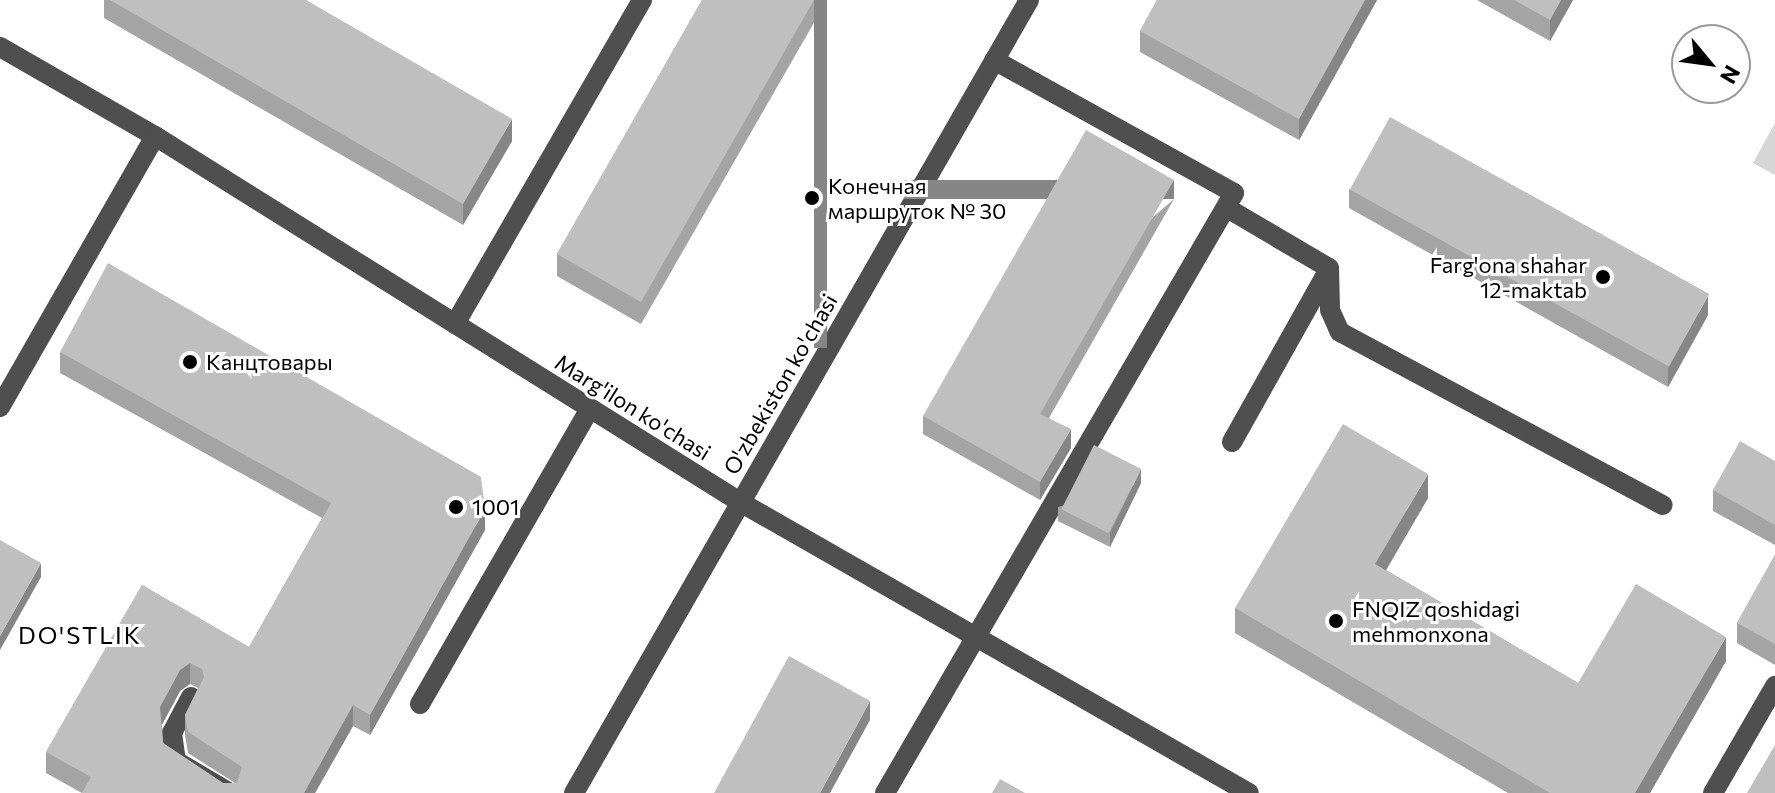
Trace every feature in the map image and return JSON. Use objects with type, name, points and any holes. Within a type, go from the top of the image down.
[{"type":"street","points":[[455,324],[642,0]]},
{"type":"street","name":"O'zbekiston ko'chasi","points":[[574,793],[1029,0]]},
{"type":"street","name":"Marg'ilon ko'chasi","points":[[0,47],[155,136],[740,502],[1249,793]]},
{"type":"street","points":[[885,793],[1234,193],[994,60]]},
{"type":"street","points":[[0,407],[155,136]]},
{"type":"street","points":[[1227,208],[1329,268]]},
{"type":"street","points":[[1232,442],[1329,268]]},
{"type":"street","points":[[1329,268],[1330,310],[1340,332],[1663,505]]},
{"type":"street","points":[[420,704],[590,408]]},
{"type":"street","points":[[1713,793],[1775,686]]},
{"type":"street","points":[[191,697],[172,733],[176,761],[230,793]]},
{"type":"shaded area","points":[[1775,123],[1775,175],[1753,163]]},
{"type":"building","points":[[110,0],[306,0],[512,119],[463,204]]},
{"type":"building","points":[[702,0],[814,0],[641,302],[557,254]]},
{"type":"building","points":[[1157,0],[1365,0],[1299,119],[1140,31]]},
{"type":"building","points":[[1514,0],[1561,0],[1550,20]]},
{"type":"building","points":[[1390,117],[1709,294],[1669,367],[1350,190]]},
{"type":"building","points":[[1086,130],[1174,180],[1040,414],[1071,429],[1040,482],[923,416]]},
{"type":"building","points":[[108,263],[481,477],[485,509],[370,715],[353,705],[304,793],[82,793],[91,777],[46,752],[142,585],[249,647],[331,503],[60,352]],"holes":[[[190,663],[202,669],[204,677],[185,715],[188,732],[242,767],[237,783],[223,783],[163,743],[160,707],[180,670]]]},
{"type":"building","name":"FNQIZ qoshidagi mehmonxona","points":[[1343,424],[1428,474],[1375,564],[1578,683],[1636,584],[1726,637],[1635,793],[1550,793],[1235,608]]},
{"type":"building","points":[[1740,441],[1775,461],[1775,525],[1713,490]]},
{"type":"building","points":[[1094,445],[1141,469],[1109,533],[1061,509]]},
{"type":"building","points":[[0,540],[41,563],[0,636]]},
{"type":"building","points":[[1775,555],[1775,644],[1737,623]]},
{"type":"building","points":[[789,656],[870,701],[820,793],[714,793]]},
{"type":"building","points":[[1775,745],[1775,793],[1747,793]]},
{"type":"building","points":[[1000,779],[1025,793],[992,793]]},
{"type":"place","name":"Конечная маршруток № 30","points":[[812,198]]},
{"type":"place","name":"Farg'ona shahar 12-maktab","points":[[1603,277]]},
{"type":"place","name":"Канцтовары","points":[[190,362]]},
{"type":"place","name":"1001","points":[[456,507]]},
{"type":"place","name":"FNQIZ qoshidagi mehmonxona","points":[[1336,621]]},
{"type":"district","name":"DO'STLIK","points":[[80,635]]}]
